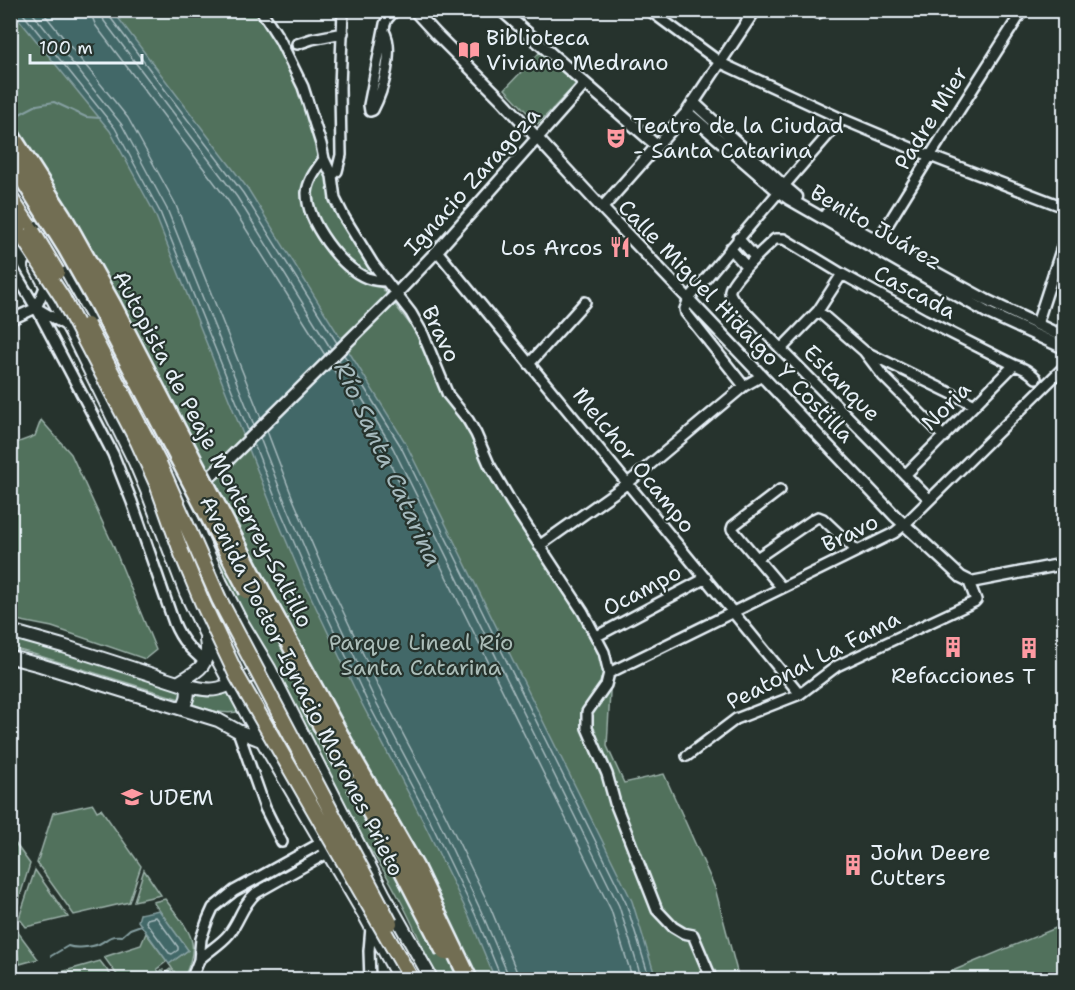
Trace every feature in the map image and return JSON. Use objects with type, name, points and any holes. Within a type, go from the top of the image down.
[{"type":"highway","name":"Autopista de Peaje Monterrey-Saltillo","points":[[10,134],[62,214],[113,306],[264,596],[415,867],[469,980]]},
{"type":"highway","name":"Autopista de Peaje Monterrey-Saltillo","points":[[10,158],[67,249],[98,304],[250,594],[397,860],[457,980]]},
{"type":"main road","name":"Avenida Doctor Ignacio Morones Prieto","points":[[10,195],[26,233],[138,442],[157,484],[203,604],[237,676],[412,980]]},
{"type":"main road","name":"Avenida Doctor Ignacio Morones Prieto","points":[[10,195],[26,212],[62,262],[97,324],[167,463],[221,583],[283,696],[384,895],[432,980]]},
{"type":"main road","name":"Avenida Doctor Ignacio Morones Prieto","points":[[10,220],[26,233],[70,293],[108,363],[159,463],[219,599],[350,849],[422,980]]},
{"type":"main road","name":"Avenida Doctor Ignacio Morones Prieto","points":[[26,233],[31,260],[74,338],[135,462],[205,636],[211,660]]},
{"type":"main road","points":[[74,338],[97,324]]},
{"type":"main road","points":[[135,462],[145,456],[155,454],[175,469],[195,475],[215,473]]},
{"type":"main road","points":[[205,548],[200,521],[202,494],[215,473]]},
{"type":"main road","points":[[10,631],[205,689],[215,690],[268,668]]},
{"type":"main road","points":[[183,684],[211,660],[237,657],[248,643],[248,633]]},
{"type":"main road","points":[[10,657],[226,723],[238,731],[261,740]]},
{"type":"main road","points":[[211,660],[231,684],[400,980]]},
{"type":"main road","points":[[182,709],[188,694],[183,684]]},
{"type":"main road","points":[[226,723],[249,718],[272,708],[283,696]]},
{"type":"main road","points":[[269,753],[284,739],[302,733]]},
{"type":"street","name":"Bravo","points":[[261,10],[280,40],[303,87],[324,159],[332,176],[335,199],[344,217],[373,264],[411,313],[423,334],[448,395],[468,420],[489,464],[511,502],[597,636],[609,673],[894,533],[1065,367]]},
{"type":"street","points":[[332,176],[337,171],[341,155],[340,87],[343,10]]},
{"type":"street","points":[[370,111],[375,106],[383,83],[382,67],[388,58],[389,42],[384,28],[387,19],[395,10]]},
{"type":"street","name":"Calle Miguel Hidalgo Y Costilla","points":[[414,10],[904,525],[969,582]]},
{"type":"street","points":[[501,10],[657,146]]},
{"type":"street","points":[[649,10],[721,63],[930,156],[1065,207]]},
{"type":"street","points":[[602,208],[690,107],[755,10]]},
{"type":"street","name":"Padre Mier","points":[[876,244],[1023,10]]},
{"type":"street","points":[[297,44],[343,33]]},
{"type":"street","name":"Ignacio Zaragoza","points":[[167,543],[174,522],[191,494],[396,294],[585,84]]},
{"type":"street","name":"Benito Juárez","points":[[690,107],[780,188],[988,313],[1065,348]]},
{"type":"street","points":[[744,386],[685,309],[689,299],[738,238],[842,118]]},
{"type":"street","points":[[324,159],[314,174],[308,193],[313,217],[341,260],[366,278],[386,281]]},
{"type":"street","points":[[730,248],[746,266],[755,257],[738,238]]},
{"type":"street","name":"Cascada","points":[[755,257],[777,238],[784,239],[923,319],[1030,371],[1036,378]]},
{"type":"street","points":[[1037,324],[1065,241]]},
{"type":"street","name":"Benito Juárez","points":[[876,244],[1065,337]]},
{"type":"street","name":"Melchor Ocampo","points":[[437,251],[800,694]]},
{"type":"street","points":[[10,264],[36,308],[113,454],[180,637],[188,648],[211,660]]},
{"type":"street","name":"Estanque","points":[[746,266],[730,289],[737,303],[929,499]]},
{"type":"street","points":[[781,349],[818,311],[842,274]]},
{"type":"street","points":[[10,320],[36,308],[46,285]]},
{"type":"street","points":[[529,364],[585,302]]},
{"type":"street","points":[[36,308],[67,326]]},
{"type":"street","points":[[818,311],[864,351],[883,376],[944,437]]},
{"type":"street","points":[[864,351],[975,405]]},
{"type":"street","name":"Noria","points":[[905,475],[1014,365]]},
{"type":"street","points":[[539,546],[628,483],[744,386],[762,376]]},
{"type":"street","points":[[780,490],[732,530],[782,588]]},
{"type":"street","points":[[757,558],[819,517],[857,551]]},
{"type":"street","points":[[969,582],[1065,564]]},
{"type":"street","name":"Ocampo","points":[[597,636],[706,578]]},
{"type":"street","name":"Peatonal La Fama","points":[[687,756],[736,719],[800,694],[837,666],[974,602],[976,600],[969,582]]},
{"type":"street","points":[[609,673],[606,685],[587,712],[587,729],[607,774],[615,803],[657,910],[673,927],[683,933],[693,935],[712,980]]},
{"type":"street","points":[[238,731],[265,808],[282,842]]},
{"type":"street","points":[[191,980],[199,960],[201,939],[213,908],[234,891],[324,848]]},
{"type":"street","points":[[199,960],[227,936],[236,924],[248,899],[324,848]]},
{"type":"street","points":[[370,927],[370,980]]},
{"type":"green space","name":"Parque Lineal Río Santa Catarina","points":[[10,11],[256,11],[281,49],[299,86],[343,224],[372,275],[416,332],[444,396],[483,454],[509,510],[583,618],[611,674],[607,746],[624,783],[664,774],[715,888],[739,979],[437,979],[389,879],[357,830],[310,767],[65,263],[11,178]]},
{"type":"green space","points":[[540,52],[577,83],[538,124],[505,89]]},
{"type":"green space","points":[[41,420],[71,454],[113,545],[156,650],[145,659],[52,627],[11,619],[11,445],[35,436]]},
{"type":"green space","points":[[11,634],[186,688],[183,700],[11,648]]},
{"type":"green space","points":[[192,691],[209,694],[231,692],[242,711],[222,712],[190,703]]},
{"type":"green space","points":[[93,804],[97,811],[101,809],[141,866],[129,902],[74,915],[37,863],[53,813]]},
{"type":"green space","points":[[10,836],[30,864],[15,912],[11,906]]},
{"type":"green space","points":[[35,870],[68,917],[26,927],[19,918]]},
{"type":"green space","points":[[144,870],[161,895],[134,901]]},
{"type":"green space","points":[[165,899],[191,938],[191,957],[183,979],[169,979],[176,974],[169,964],[188,950],[153,902]]},
{"type":"green space","points":[[12,924],[38,959],[20,964]]},
{"type":"green space","points":[[1063,925],[1064,979],[953,979],[950,972]]},
{"type":"green space","points":[[146,933],[167,961],[157,969],[159,972],[163,970],[165,973],[170,969],[172,972],[161,979],[120,979],[104,957],[141,945]]},
{"type":"green space","points":[[100,961],[114,979],[63,979],[58,973]]},
{"type":"water","name":"Río Santa Catarina","points":[[12,11],[113,11],[248,189],[405,442],[632,901],[656,979],[495,979],[469,916],[362,704],[302,578],[155,214],[110,131]]},
{"type":"water","points":[[159,910],[188,950],[169,964],[138,921],[140,914]]},
{"type":"waterway","points":[[10,119],[37,105],[54,102],[86,117],[100,118]]},
{"type":"waterway","points":[[51,956],[68,946],[88,947],[99,944],[111,937],[122,936],[130,929],[141,925]]},
{"type":"place","name":"Biblioteca Viviano Medrano","points":[[469,50]]},
{"type":"place","name":"Teatro de la Ciudad - Santa Catarina","points":[[616,138]]},
{"type":"place","name":"Los Arcos","points":[[620,247]]},
{"type":"place","name":"Refacciones","points":[[953,647]]},
{"type":"place","name":"T","points":[[1029,648]]},
{"type":"place","name":"UDEM","points":[[132,797]]},
{"type":"place","name":"John Deere Cutters","points":[[853,865]]}]
